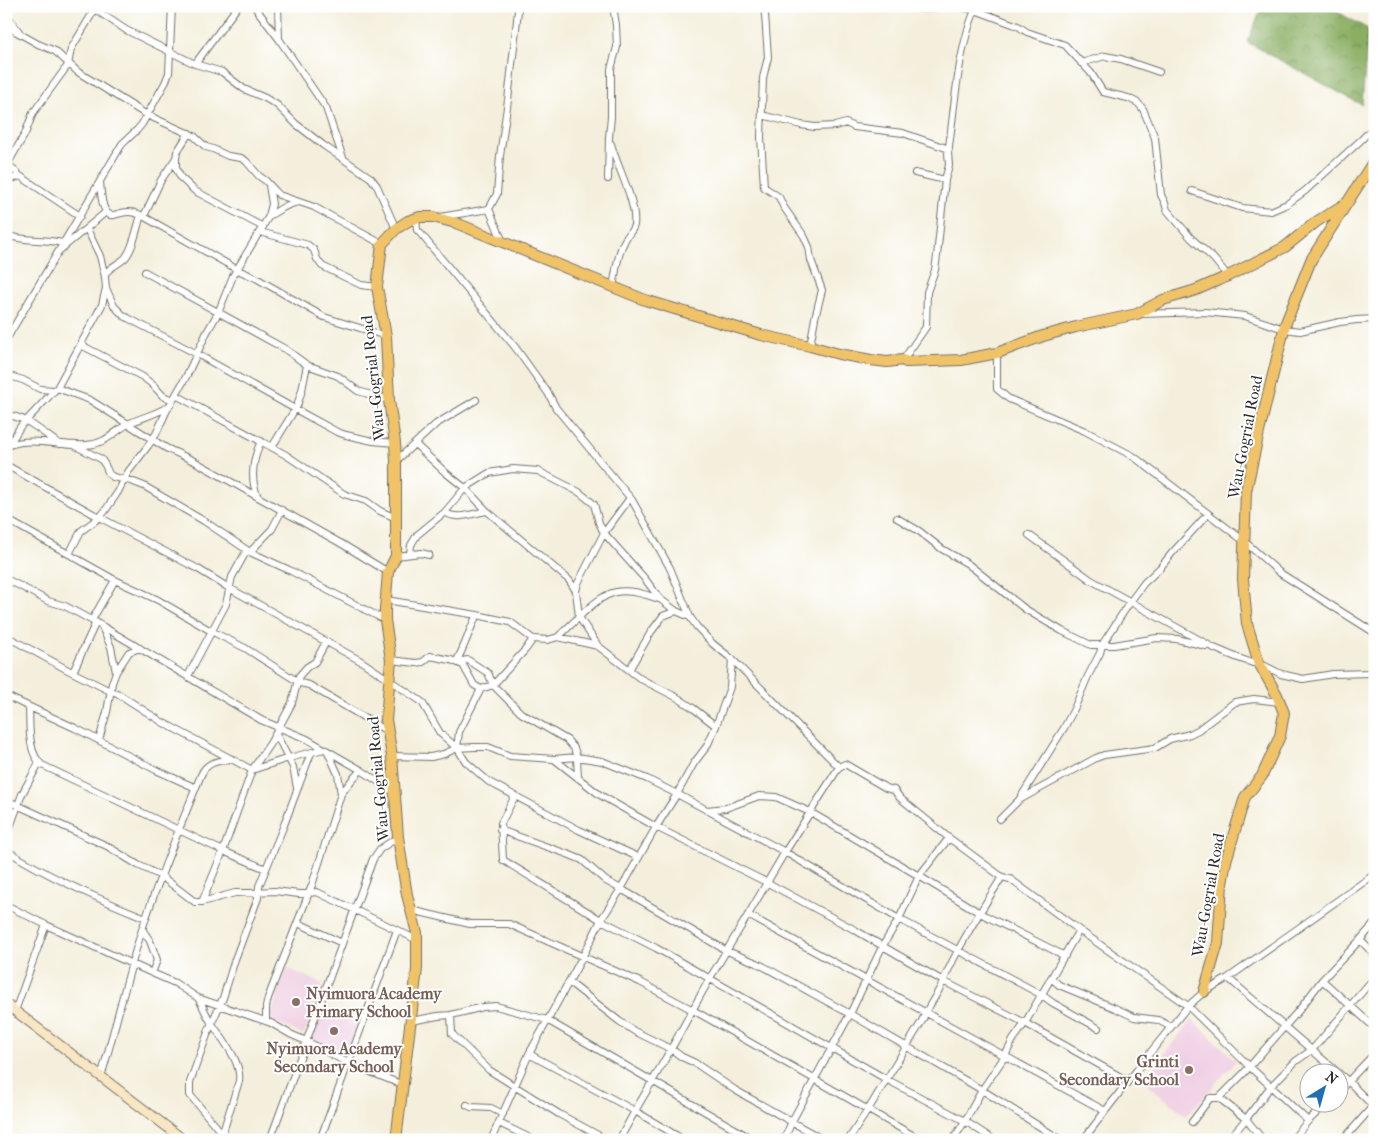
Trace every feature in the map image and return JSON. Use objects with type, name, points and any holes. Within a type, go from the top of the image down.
[{"type":"main road","name":"Wau-Gogrial Road","points":[[1204,992],[1218,943],[1222,884],[1226,862],[1245,797],[1262,776],[1280,736],[1284,713],[1277,694],[1259,663],[1246,624],[1243,579],[1246,492],[1284,330],[1311,260],[1375,159]]},
{"type":"main road","points":[[382,244],[396,229],[408,221],[426,216],[439,218],[456,223],[645,300],[752,333],[871,360],[887,362],[902,360],[906,362],[961,360],[997,353],[1043,336],[1076,327],[1137,314],[1163,300],[1196,290],[1284,247],[1316,222],[1348,202]]},
{"type":"main road","name":"Wau-Gogrial Road","points":[[382,244],[377,287],[386,336],[389,400],[396,461],[396,556],[388,572],[385,620],[391,660],[386,720],[392,756],[398,837],[407,895],[417,934],[417,969],[396,1140]]},
{"type":"street","points":[[6,340],[122,144],[137,130],[167,78],[170,67],[172,6]]},
{"type":"street","points":[[195,64],[238,6]]},
{"type":"street","points":[[254,6],[326,108],[343,158]]},
{"type":"street","points":[[278,6],[279,39]]},
{"type":"street","points":[[499,241],[489,209],[497,194],[518,11],[517,6]]},
{"type":"street","points":[[608,179],[611,69],[618,47],[613,6]]},
{"type":"street","points":[[763,6],[768,57],[763,78],[761,137],[764,187],[779,198],[810,247],[812,260],[822,290],[810,346]]},
{"type":"street","points":[[911,6],[919,9],[946,6]]},
{"type":"street","points":[[955,6],[975,10],[1065,45],[1090,72],[1103,92],[1138,103],[1155,138],[1161,196],[1167,210],[1228,276]]},
{"type":"street","points":[[80,216],[20,176],[7,163],[25,134],[33,113],[68,64],[71,49],[92,8],[126,30],[195,64],[222,72],[244,89],[277,105],[300,127],[374,182],[396,229]]},
{"type":"street","points":[[902,360],[926,327],[928,292],[935,270],[944,180],[949,165],[949,149],[962,56],[967,29],[975,10]]},
{"type":"street","points":[[6,14],[23,36]]},
{"type":"street","points":[[6,26],[55,51],[83,76],[147,115],[197,138],[206,147],[246,161],[259,176],[283,197],[314,207],[382,244]]},
{"type":"street","points":[[1081,63],[1105,56],[1121,59],[1159,72]]},
{"type":"street","points":[[762,115],[815,127],[835,126],[846,123],[854,127],[903,133],[949,149]]},
{"type":"street","points":[[1192,191],[1242,208],[1271,211],[1287,204],[1305,191],[1366,136],[1375,124]]},
{"type":"street","points":[[188,134],[177,152],[176,158],[178,172],[190,187],[262,230],[308,245],[314,250],[316,259],[322,266],[361,285],[377,287]]},
{"type":"street","points":[[609,137],[614,158],[629,192],[634,226],[623,243],[613,287]]},
{"type":"street","points":[[104,274],[128,254],[142,215],[164,174],[176,158]]},
{"type":"street","points":[[915,173],[944,180]]},
{"type":"street","points":[[6,181],[20,176]]},
{"type":"street","points":[[100,180],[106,212],[112,215],[129,211],[142,215],[237,270],[256,278],[324,317],[386,336]]},
{"type":"street","points":[[69,554],[81,531],[100,517],[115,497],[130,468],[152,440],[218,313],[228,286],[272,210],[272,197],[266,181]]},
{"type":"street","points":[[269,216],[290,204],[302,202]]},
{"type":"street","points":[[439,218],[489,209]]},
{"type":"street","points":[[58,252],[106,212]]},
{"type":"street","points":[[416,218],[417,230],[420,234],[515,347],[548,393],[556,408],[630,498],[670,568],[690,617],[697,627],[840,767]]},
{"type":"street","points":[[87,229],[100,256],[106,288],[111,302],[120,313],[338,432],[373,442],[395,443]]},
{"type":"street","points":[[6,235],[14,238],[63,243]]},
{"type":"street","points":[[145,272],[285,349],[307,365],[334,374],[363,393],[389,400]]},
{"type":"street","points":[[8,448],[25,420],[55,389],[102,305],[106,288]]},
{"type":"street","points":[[1137,314],[1205,312],[1245,316],[1284,330],[1300,331],[1340,322],[1375,320]]},
{"type":"street","points":[[81,345],[143,377],[163,396],[261,441],[305,467],[344,494],[366,501],[380,511],[396,518]]},
{"type":"street","points":[[997,353],[997,389],[1009,398],[1133,456],[1244,542],[1280,573],[1375,633]]},
{"type":"street","points":[[272,447],[296,410],[307,365]]},
{"type":"street","points":[[6,375],[23,380],[40,389],[55,389],[90,400],[152,440],[282,510],[388,572]]},
{"type":"street","points":[[8,448],[18,442],[32,441],[84,446],[101,442],[129,424],[158,412],[173,400]]},
{"type":"street","points":[[396,461],[436,424],[476,400]]},
{"type":"street","points":[[6,415],[17,416],[25,420],[59,444]]},
{"type":"street","points":[[258,497],[252,474],[255,455],[261,441]]},
{"type":"street","points":[[415,444],[465,488],[487,511],[570,580],[576,591]]},
{"type":"street","points":[[74,445],[101,459],[111,476],[144,486],[204,521],[249,551],[385,620]]},
{"type":"street","points":[[6,464],[198,569],[389,679],[422,702],[440,733],[457,748],[466,762],[489,782],[579,830],[638,858]]},
{"type":"street","points":[[410,554],[411,545],[417,535],[445,512],[465,488],[489,473],[513,469],[538,471],[579,492],[594,504],[604,533],[645,579],[660,599],[676,611],[690,617]]},
{"type":"street","points":[[630,498],[604,533],[578,583],[576,591],[578,617],[598,646],[628,670],[686,703],[716,726]]},
{"type":"street","points":[[188,676],[226,604],[232,577],[249,551],[272,529],[282,510]]},
{"type":"street","points":[[445,512],[450,516],[460,516],[487,511]]},
{"type":"street","points":[[1000,820],[1019,800],[1071,715],[1102,645],[1130,602],[1144,583],[1160,568],[1208,514]]},
{"type":"street","points":[[897,518],[919,531],[942,549],[968,564],[1024,609],[1091,645],[1129,643],[1157,638],[1177,639],[1214,648]]},
{"type":"street","points":[[6,519],[115,580],[172,608],[245,648],[297,681],[311,686],[387,731]]},
{"type":"street","points":[[1029,535],[1091,580],[1214,648],[1238,658],[1259,663],[1281,674],[1303,679],[1333,674],[1371,673],[1375,670]]},
{"type":"street","points":[[396,556],[421,553],[429,555]]},
{"type":"street","points":[[6,580],[48,601],[65,606],[188,676],[277,731],[299,735],[362,770],[394,792]]},
{"type":"street","points":[[73,672],[115,580]]},
{"type":"street","points":[[386,600],[510,622],[533,639],[548,640],[558,637],[595,602],[618,591],[629,590],[660,599]]},
{"type":"street","points":[[628,670],[663,616],[676,611]]},
{"type":"street","points":[[456,662],[477,615]]},
{"type":"street","points":[[96,623],[111,646],[116,672]]},
{"type":"street","points":[[6,636],[73,672],[118,693],[162,722],[252,770],[289,758],[326,750]]},
{"type":"street","points":[[558,637],[598,646]]},
{"type":"street","points":[[391,660],[423,662],[430,656],[456,662],[463,665],[474,686],[482,689],[493,685],[526,650],[533,639]]},
{"type":"street","points":[[202,902],[223,851],[252,770],[277,731],[292,702],[296,692],[297,681],[304,670],[315,662],[326,642]]},
{"type":"street","points":[[99,740],[116,672],[129,652],[140,648]]},
{"type":"street","points":[[456,662],[468,660],[480,667],[488,673],[493,685],[520,713],[567,740],[574,748],[577,757],[578,778]]},
{"type":"street","points":[[491,1140],[529,1054],[601,920],[694,763],[707,746],[730,687],[732,660]]},
{"type":"street","points":[[457,748],[459,732],[482,689]]},
{"type":"street","points":[[6,696],[196,788]]},
{"type":"street","points":[[1019,800],[1096,758],[1104,755],[1155,748],[1170,739],[1190,734],[1235,702],[1254,699],[1280,702]]},
{"type":"street","points":[[29,706],[32,750],[39,763],[223,851],[266,869]]},
{"type":"street","points":[[277,731],[295,775],[297,790]]},
{"type":"street","points":[[392,756],[431,757],[457,748],[488,747],[510,756],[554,759],[577,757],[602,762],[647,780],[707,810],[785,852],[899,919],[1042,994],[1053,1003],[1098,1028]]},
{"type":"street","points":[[326,750],[338,774],[341,794]]},
{"type":"street","points":[[222,1137],[220,1131],[190,1095],[190,1082],[258,898],[259,886],[311,753]]},
{"type":"street","points":[[101,1077],[142,929],[203,771],[211,763],[232,759]]},
{"type":"street","points":[[554,759],[600,795],[656,827],[768,883],[855,930],[943,981],[1025,1023],[1128,1081]]},
{"type":"street","points":[[6,838],[17,805],[39,763]]},
{"type":"street","points":[[619,1140],[710,978],[785,852],[840,767],[845,764],[886,788],[894,790],[900,798],[949,838],[1002,877],[1010,879],[1188,1006],[1308,1121]]},
{"type":"street","points":[[266,1021],[268,998],[310,893],[341,794],[362,770]]},
{"type":"street","points":[[515,796],[501,823],[503,860],[601,920],[710,978],[886,1079],[965,1121],[994,1140]]},
{"type":"street","points":[[707,810],[726,808],[759,796],[776,797],[810,812],[980,913],[1064,956]]},
{"type":"street","points":[[6,800],[98,842],[161,876],[192,900],[202,902],[230,893],[275,891],[299,894],[319,893],[417,940]]},
{"type":"street","points":[[500,830],[582,860],[606,881],[727,951],[756,963],[850,1014],[982,1090],[1061,1140]]},
{"type":"street","points":[[270,1140],[375,855],[380,849],[398,837]]},
{"type":"street","points":[[784,1140],[792,1121],[850,1014],[882,947],[899,919],[920,876],[949,838]]},
{"type":"street","points":[[6,850],[47,874],[103,901],[146,918]]},
{"type":"street","points":[[1083,1140],[1188,1006],[1204,992],[1228,978],[1375,874]]},
{"type":"street","points":[[848,1140],[922,1021],[959,950],[1002,877]]},
{"type":"street","points":[[6,905],[175,983],[198,998],[266,1021],[348,1063],[403,1085]]},
{"type":"street","points":[[411,910],[470,924],[509,924],[583,956],[640,982],[693,1010],[921,1140]]},
{"type":"street","points":[[748,915],[1105,1111]]},
{"type":"street","points":[[298,923],[342,943]]},
{"type":"street","points":[[1219,1098],[1244,1073],[1300,1009],[1322,980],[1375,923]]},
{"type":"street","points":[[15,1011],[46,925]]},
{"type":"street","points":[[142,929],[150,941],[157,960],[152,973]]},
{"type":"street","points":[[320,1140],[397,930]]},
{"type":"street","points":[[953,1140],[982,1090],[1006,1056],[1013,1040],[1025,1023],[1079,930]]},
{"type":"street","points":[[1360,940],[1375,955]]},
{"type":"street","points":[[1228,1140],[1246,1120],[1271,1086],[1296,1061],[1312,1050],[1375,977]]},
{"type":"street","points":[[1051,978],[1059,985],[1134,1017],[1158,1020],[1171,1027]]},
{"type":"street","points":[[1228,978],[1349,1082],[1374,1107],[1343,1140]]},
{"type":"street","points":[[1322,980],[1375,1028]]},
{"type":"street","points":[[569,982],[618,1021],[634,1031],[671,1049],[735,1090],[824,1140]]},
{"type":"street","points":[[198,998],[233,1056],[240,1076],[222,1137]]},
{"type":"street","points":[[6,1004],[184,1140]]},
{"type":"street","points":[[411,1022],[496,1006],[547,1020],[754,1140]]},
{"type":"street","points":[[451,1015],[452,1034],[489,1070],[559,1114],[607,1140]]},
{"type":"street","points":[[1349,1082],[1375,1053]]},
{"type":"street","points":[[529,1054],[684,1140]]},
{"type":"street","points":[[1192,1122],[1210,1098],[1219,1098],[1246,1120],[1263,1140]]},
{"type":"street","points":[[466,1105],[491,1108],[503,1114]]},
{"type":"street","points":[[1292,1140],[1315,1114]]},
{"type":"street","points":[[499,1123],[534,1140]]},
{"type":"shaded area","name":"Nyimuora Academy Primary School","points":[[287,968],[323,984],[304,1035],[269,1019]]},
{"type":"shaded area","name":"Nyimuora Academy Secondary School","points":[[323,1005],[360,1021],[345,1058],[309,1041]]},
{"type":"shaded area","name":"Grinti Secondary School","points":[[1192,1019],[1236,1061],[1186,1116],[1143,1080]]},
{"type":"green space","points":[[1263,6],[1327,6],[1368,29],[1362,105],[1247,42]]},
{"type":"place","name":"Nyimuora Academy Primary School","points":[[296,1002]]},
{"type":"place","name":"Nyimuora Academy Secondary School","points":[[334,1031]]},
{"type":"place","name":"Grinti Secondary School","points":[[1189,1070]]}]
